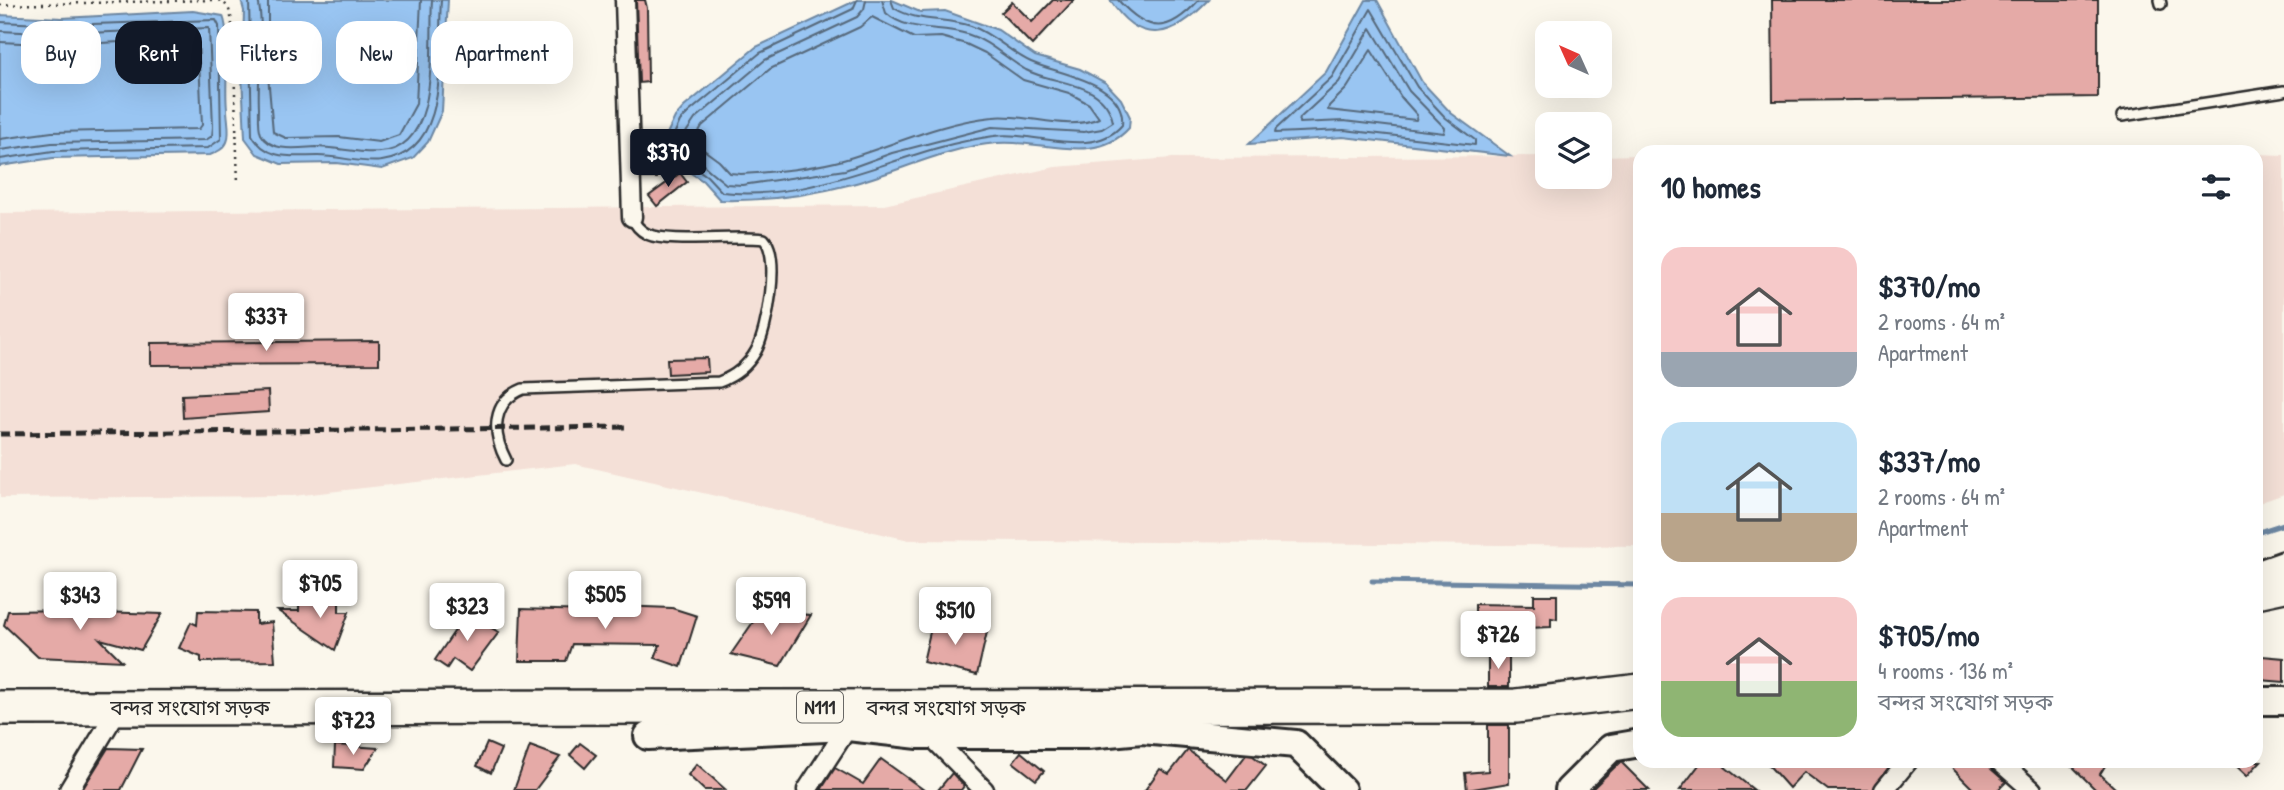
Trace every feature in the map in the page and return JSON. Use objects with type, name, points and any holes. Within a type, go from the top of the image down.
[{"type":"highway","name":"বন্দর সংযোগ সড়ক","points":[[0,708],[1516,706],[1633,692]]},
{"type":"street","points":[[625,0],[632,217]]},
{"type":"street","points":[[2263,701],[2284,701]]},
{"type":"street","points":[[69,790],[119,707]]},
{"type":"street","points":[[807,790],[848,727]]},
{"type":"street","points":[[648,736],[848,727],[930,735],[1087,735],[1142,730],[1296,744],[1342,790]]},
{"type":"street","points":[[930,735],[984,790]]},
{"type":"street","points":[[1569,790],[1611,748],[1633,744]]},
{"type":"street","points":[[1884,790],[1902,768]]},
{"type":"street","points":[[2007,768],[2032,790]]},
{"type":"lane","points":[[2122,116],[2284,92]]},
{"type":"lane","points":[[506,460],[499,447],[498,414],[508,395],[523,389],[719,382],[736,375],[755,353],[764,334],[772,270],[769,244],[764,239],[738,236],[674,238],[648,234],[636,227],[632,217]]},
{"type":"path","points":[[0,5],[212,0]]},
{"type":"path","points":[[219,0],[226,3],[230,12],[233,34],[238,184]]},
{"type":"shaded area","points":[[2263,154],[2284,155],[2284,494],[2263,502]]},
{"type":"shaded area","points":[[1633,155],[1633,546],[909,540],[575,464],[293,496],[0,498],[0,213],[884,205],[1055,167],[1173,158],[1535,156],[1535,189],[1612,189],[1612,156]]},
{"type":"water","points":[[241,0],[448,0],[447,21],[431,21],[431,84],[443,84],[442,111],[428,142],[413,158],[382,169],[337,163],[281,164],[257,154],[245,138],[242,84],[322,84],[322,21],[244,21]]},
{"type":"water","points":[[857,0],[892,0],[920,12],[945,11],[998,30],[1035,56],[1080,69],[1106,83],[1121,99],[1130,117],[1129,128],[1100,146],[1084,148],[1014,143],[978,145],[848,185],[768,199],[720,200],[703,181],[675,163],[664,140],[675,117],[684,107],[756,47]]},
{"type":"water","points":[[1110,0],[1209,0],[1184,22],[1158,32],[1134,26]]},
{"type":"water","points":[[1366,0],[1377,0],[1422,82],[1451,113],[1510,156],[1343,137],[1249,144],[1326,72]]},
{"type":"water","points":[[193,11],[223,16],[224,21],[216,21],[216,84],[226,84],[227,142],[210,155],[53,158],[0,166],[0,15],[62,18]]},
{"type":"building","points":[[636,0],[645,0],[647,8],[648,82],[639,83]]},
{"type":"building","points":[[1053,0],[1074,0],[1032,45],[1001,13],[1012,2],[1032,22]]},
{"type":"building","points":[[1772,0],[2098,0],[2098,97],[1773,101]]},
{"type":"building","points":[[642,165],[657,165],[657,178],[642,178]]},
{"type":"building","points":[[680,173],[687,182],[657,206],[649,196]]},
{"type":"building","points":[[379,341],[379,364],[151,365],[151,343]]},
{"type":"building","points":[[707,358],[708,372],[668,374],[667,359]]},
{"type":"building","points":[[268,391],[269,412],[183,418],[182,395]]},
{"type":"building","points":[[1534,595],[1557,595],[1557,619],[1551,618],[1551,627],[1475,630],[1475,604],[1534,605]]},
{"type":"building","points":[[299,600],[339,600],[339,612],[349,612],[335,650],[278,611],[299,611]]},
{"type":"building","points":[[589,605],[672,608],[697,616],[681,667],[655,658],[660,645],[572,644],[566,661],[519,661],[521,609],[589,611]]},
{"type":"building","points":[[67,610],[65,611],[162,614],[141,650],[100,639],[122,661],[38,657],[4,625],[8,611]]},
{"type":"building","points":[[198,611],[256,612],[256,624],[272,622],[275,661],[201,662],[201,657],[179,648],[191,622],[197,625]]},
{"type":"building","points":[[760,612],[811,615],[780,666],[731,654]]},
{"type":"building","points":[[466,614],[499,632],[470,671],[453,659],[447,668],[435,660]]},
{"type":"building","points":[[933,619],[987,632],[977,675],[923,662]]},
{"type":"building","points":[[1488,655],[1509,656],[1509,687],[1488,687]]},
{"type":"building","points":[[2263,656],[2284,658],[2284,682],[2263,680]]},
{"type":"building","points":[[1488,725],[1509,725],[1509,783],[1467,790],[1465,773],[1488,771]]},
{"type":"building","points":[[487,743],[501,749],[491,773],[477,766]]},
{"type":"building","points":[[580,743],[596,755],[585,768],[570,755]]},
{"type":"building","points":[[335,745],[378,748],[364,769],[334,767]]},
{"type":"building","points":[[530,746],[560,757],[535,790],[514,790]]},
{"type":"building","points":[[108,748],[142,749],[121,790],[82,790]]},
{"type":"building","points":[[1188,750],[1227,780],[1246,755],[1253,756],[1266,766],[1247,790],[1145,790],[1160,769],[1169,774]]},
{"type":"building","points":[[1021,752],[1044,771],[1036,780],[1013,762]]},
{"type":"building","points":[[881,759],[924,790],[821,790],[835,768],[863,784]]},
{"type":"building","points":[[1619,763],[1649,790],[1591,790]]},
{"type":"building","points":[[697,764],[726,790],[704,790],[688,775]]},
{"type":"building","points":[[1697,768],[1726,768],[1754,790],[1680,790]]},
{"type":"building","points":[[1771,768],[1888,768],[1873,790],[1828,790],[1804,772],[1789,788]]},
{"type":"building","points":[[1952,768],[1991,768],[2006,782],[1998,790],[1974,790]]},
{"type":"building","points":[[2074,768],[2104,768],[2100,774],[2117,790],[2096,790]]},
{"type":"building","points":[[2238,768],[2254,768],[2247,776]]},
{"type":"building","points":[[952,773],[964,786],[961,790],[938,790]]},
{"type":"waterway","points":[[2263,531],[2284,524]]},
{"type":"waterway","points":[[1372,581],[1633,585]]},
{"type":"railway","points":[[0,434],[628,427]]}]
